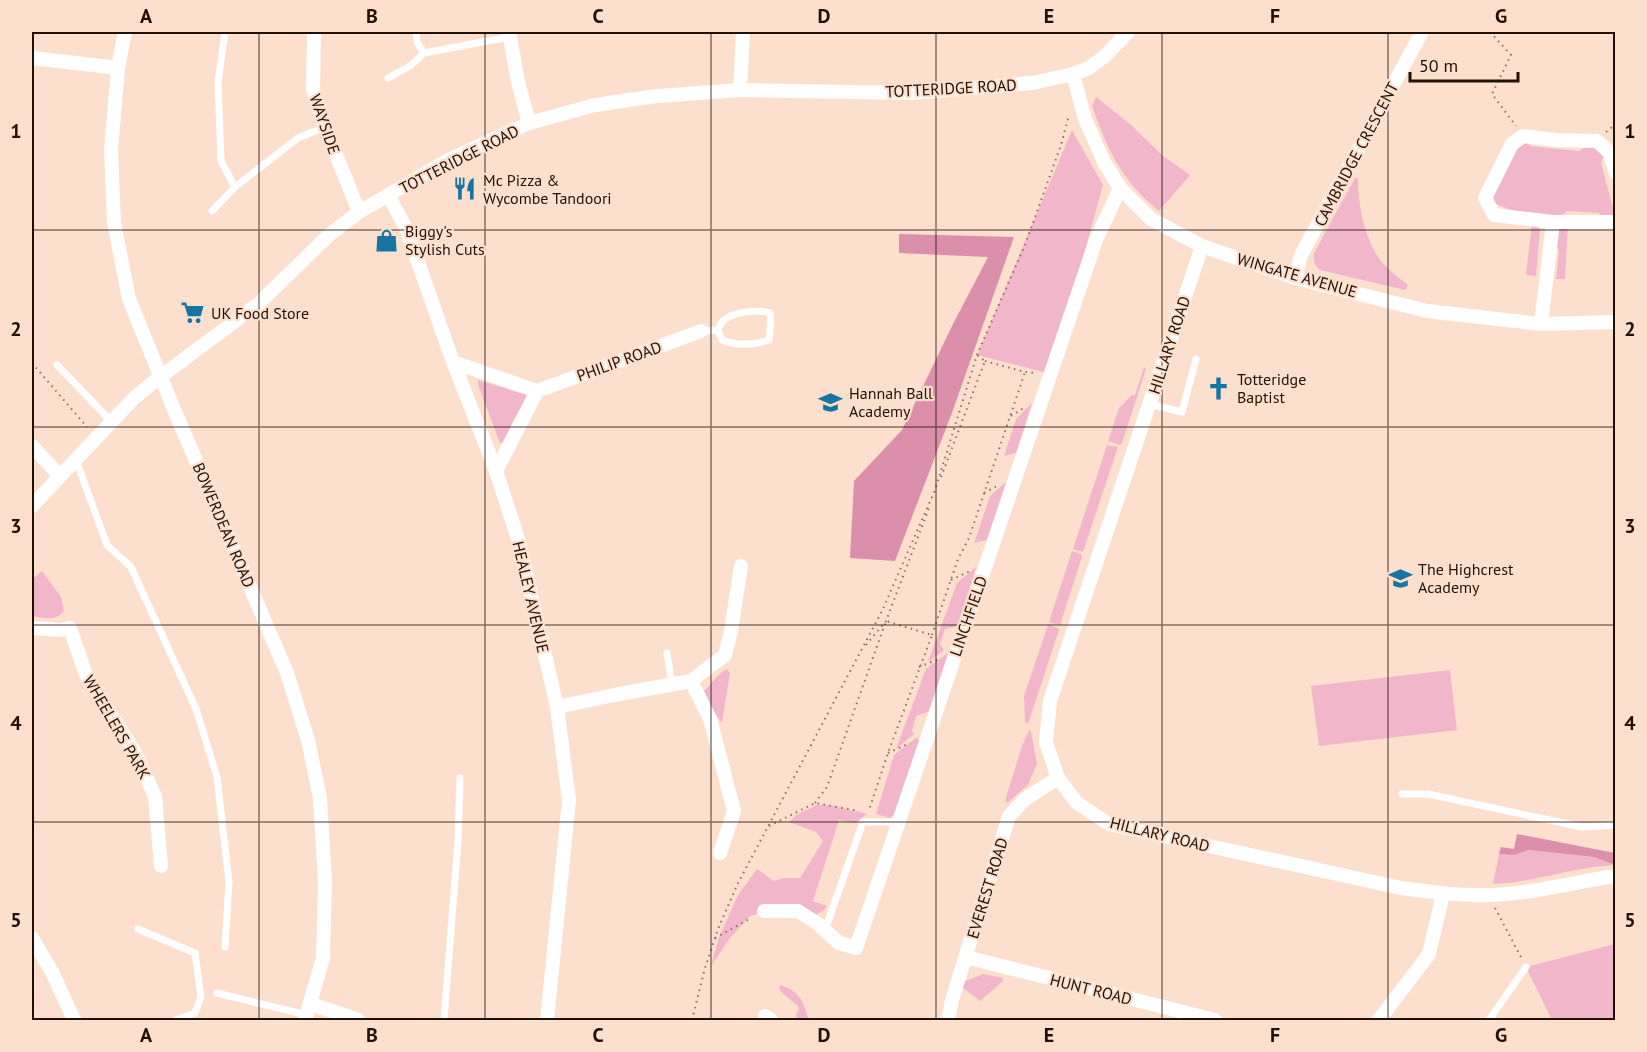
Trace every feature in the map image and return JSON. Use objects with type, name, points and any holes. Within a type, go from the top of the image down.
[{"type":"street","name":"BOWERDEAN ROAD","points":[[125,32],[118,68],[111,149],[114,223],[129,299],[286,673],[308,740],[320,798],[325,884],[323,958],[308,1013]]},
{"type":"street","name":"WAYSIDE","points":[[314,32],[313,90],[325,127],[359,212]]},
{"type":"street","points":[[740,90],[743,32]]},
{"type":"street","name":"TOTTERIDGE ROAD","points":[[32,506],[135,398],[160,376],[258,304],[328,235],[359,212],[450,159],[529,123],[595,105],[657,96],[740,90],[911,93],[1032,83],[1073,75],[1089,68],[1105,56],[1128,32]]},
{"type":"street","name":"CAMBRIDGE CRESCENT","points":[[1295,278],[1301,255],[1422,32]]},
{"type":"street","points":[[509,34],[529,123]]},
{"type":"street","points":[[32,58],[118,68]]},
{"type":"street","name":"WINGATE AVENUE","points":[[1073,75],[1085,119],[1104,162],[1120,188],[1152,219],[1202,246],[1295,278],[1427,311],[1541,324],[1616,322]]},
{"type":"street","points":[[1616,173],[1609,152],[1597,141],[1523,136],[1512,144],[1485,198],[1494,215],[1553,222],[1616,222]]},
{"type":"street","name":"LINCHFIELD","points":[[764,911],[798,911],[825,930],[838,943],[856,948],[1096,240],[1120,188]]},
{"type":"street","name":"HEALEY AVENUE","points":[[388,195],[406,228],[453,362],[496,471],[519,542],[557,707],[569,800],[547,1020]]},
{"type":"street","points":[[1541,324],[1553,222]]},
{"type":"street","name":"HILLARY ROAD","points":[[1202,246],[1050,701],[1046,742],[1058,778],[1077,803],[1109,824],[1401,888],[1443,894],[1489,895],[1608,877],[1616,878]]},
{"type":"street","name":"PHILIP ROAD","points":[[537,390],[702,331]]},
{"type":"street","points":[[453,362],[537,390],[496,471]]},
{"type":"street","points":[[32,446],[60,476]]},
{"type":"street","points":[[557,707],[614,694],[691,681],[725,655],[741,566]]},
{"type":"street","name":"WHEELERS PARK","points":[[32,628],[61,630],[70,628],[86,675],[134,751],[155,796],[161,866]]},
{"type":"street","points":[[691,681],[711,719],[734,811],[720,853]]},
{"type":"street","name":"EVEREST ROAD","points":[[948,1020],[952,1000],[1010,816],[1025,799],[1058,778]]},
{"type":"street","points":[[1379,1020],[1429,954],[1443,894]]},
{"type":"street","points":[[32,938],[52,972],[74,1020]]},
{"type":"street","name":"HUNT ROAD","points":[[966,957],[1215,1020]]},
{"type":"street","points":[[308,1013],[358,1020]]},
{"type":"lane","points":[[225,32],[218,82],[221,161],[235,187]]},
{"type":"lane","points":[[416,32],[417,42],[424,53]]},
{"type":"lane","points":[[388,78],[410,66],[424,53],[509,34]]},
{"type":"lane","points":[[212,211],[235,187],[298,138],[325,127]]},
{"type":"lane","points":[[747,312],[770,313],[769,340],[760,343],[732,344],[722,340],[718,330],[723,320],[731,316],[747,312]]},
{"type":"lane","points":[[702,331],[718,330]]},
{"type":"lane","points":[[1149,405],[1182,412],[1196,359]]},
{"type":"lane","points":[[57,366],[112,422]]},
{"type":"lane","points":[[76,460],[107,545],[131,567],[196,709],[217,777],[229,882],[225,947]]},
{"type":"lane","points":[[667,653],[672,684]]},
{"type":"lane","points":[[444,1020],[458,841],[460,778]]},
{"type":"lane","points":[[1402,794],[1428,794],[1582,827],[1616,825]]},
{"type":"lane","points":[[825,930],[863,822],[899,822]]},
{"type":"lane","points":[[138,929],[195,953],[201,997],[196,1017],[175,1020]]},
{"type":"lane","points":[[1489,1020],[1526,967]]},
{"type":"lane","points":[[217,993],[308,1013]]},
{"type":"path","points":[[1490,32],[1511,55],[1492,93],[1523,136]]},
{"type":"path","points":[[692,1020],[715,938],[737,885],[882,611],[935,490],[977,355],[1025,245],[1061,145],[1069,115]]},
{"type":"path","points":[[977,355],[985,361],[1025,372],[1050,374]]},
{"type":"path","points":[[769,826],[816,803],[827,787],[886,621],[985,361]]},
{"type":"path","points":[[32,363],[97,437]]},
{"type":"path","points":[[816,803],[868,813],[958,558],[969,538],[1025,372]]},
{"type":"path","points":[[862,650],[886,621]]},
{"type":"path","points":[[886,621],[932,635]]},
{"type":"path","points":[[888,753],[928,735]]},
{"type":"path","points":[[1489,895],[1526,967]]},
{"type":"path","points":[[715,938],[764,911]]},
{"type":"shaded area","points":[[1096,97],[1131,125],[1163,156],[1190,175],[1159,211],[1135,188],[1117,164],[1092,106]]},
{"type":"shaded area","points":[[1072,130],[1103,185],[1051,374],[977,355]]},
{"type":"shaded area","points":[[1526,141],[1530,146],[1579,151],[1588,145],[1597,147],[1604,156],[1601,163],[1615,215],[1603,219],[1599,213],[1567,211],[1561,216],[1536,214],[1510,210],[1495,203],[1492,191],[1510,150]]},
{"type":"shaded area","points":[[1355,178],[1358,178],[1361,210],[1374,251],[1393,273],[1408,285],[1405,290],[1320,270],[1315,264],[1314,253]]},
{"type":"shaded area","points":[[1532,222],[1540,229],[1536,276],[1526,275]]},
{"type":"shaded area","points":[[1568,225],[1565,279],[1556,279],[1559,250],[1555,243],[1555,234],[1560,228]]},
{"type":"shaded area","points":[[899,234],[1014,237],[953,410],[895,561],[850,558],[854,481],[902,430],[988,257],[899,253]]},
{"type":"shaded area","points":[[1144,367],[1146,369],[1122,443],[1120,445],[1108,441],[1119,408],[1132,395],[1135,395]]},
{"type":"shaded area","points":[[478,380],[527,395],[526,402],[514,419],[505,442],[500,443]]},
{"type":"shaded area","points":[[1032,403],[1016,453],[1004,456],[1016,419]]},
{"type":"shaded area","points":[[1107,445],[1118,447],[1083,552],[1073,549]]},
{"type":"shaded area","points":[[1006,482],[987,540],[974,543],[990,496]]},
{"type":"shaded area","points":[[1072,551],[1081,554],[1082,557],[1060,625],[1049,622]]},
{"type":"shaded area","points":[[976,567],[958,626],[945,629],[940,644],[944,650],[928,662],[957,583]]},
{"type":"shaded area","points":[[42,571],[61,597],[64,611],[57,617],[32,616],[32,579]]},
{"type":"shaded area","points":[[1048,625],[1059,630],[1028,724],[1025,722],[1024,696]]},
{"type":"shaded area","points":[[948,653],[930,711],[916,716],[912,731],[914,734],[896,749],[926,669]]},
{"type":"shaded area","points":[[727,669],[730,673],[722,723],[700,694]]},
{"type":"shaded area","points":[[1450,670],[1457,730],[1319,746],[1311,686]]},
{"type":"shaded area","points":[[1029,730],[1037,764],[1028,785],[1007,803],[1005,801]]},
{"type":"shaded area","points":[[917,737],[920,742],[896,813],[890,818],[876,814],[894,755]]},
{"type":"shaded area","points":[[817,805],[830,805],[867,814],[855,823],[839,820],[813,901],[827,906],[817,914],[779,909],[750,916],[730,938],[711,966],[719,937],[738,895],[757,869],[774,881],[783,878],[800,878],[823,841],[816,832],[789,822],[796,815]]},
{"type":"shaded area","points":[[1517,834],[1615,853],[1615,865],[1594,857],[1528,850],[1514,855],[1499,854],[1501,847],[1514,849]]},
{"type":"shaded area","points":[[1528,850],[1594,857],[1615,865],[1493,884],[1499,854],[1514,855]]},
{"type":"shaded area","points":[[1615,944],[1615,1020],[1552,1020],[1526,967]]},
{"type":"shaded area","points":[[983,974],[1003,978],[1003,981],[980,1001],[963,988],[963,982]]},
{"type":"shaded area","points":[[779,985],[792,990],[800,998],[809,1020],[797,1020],[798,1006],[781,992]]},
{"type":"place","name":"Mc Pizza & Wycombe Tandoori","points":[[465,189]]},
{"type":"place","name":"Biggy's Stylish Cuts","points":[[387,240]]},
{"type":"place","name":"UK Food Store","points":[[193,313]]},
{"type":"place","name":"Totteridge Baptist","points":[[1219,388]]},
{"type":"place","name":"Hannah Ball Academy","points":[[831,402]]},
{"type":"place","name":"The Highcrest Academy","points":[[1400,578]]}]
